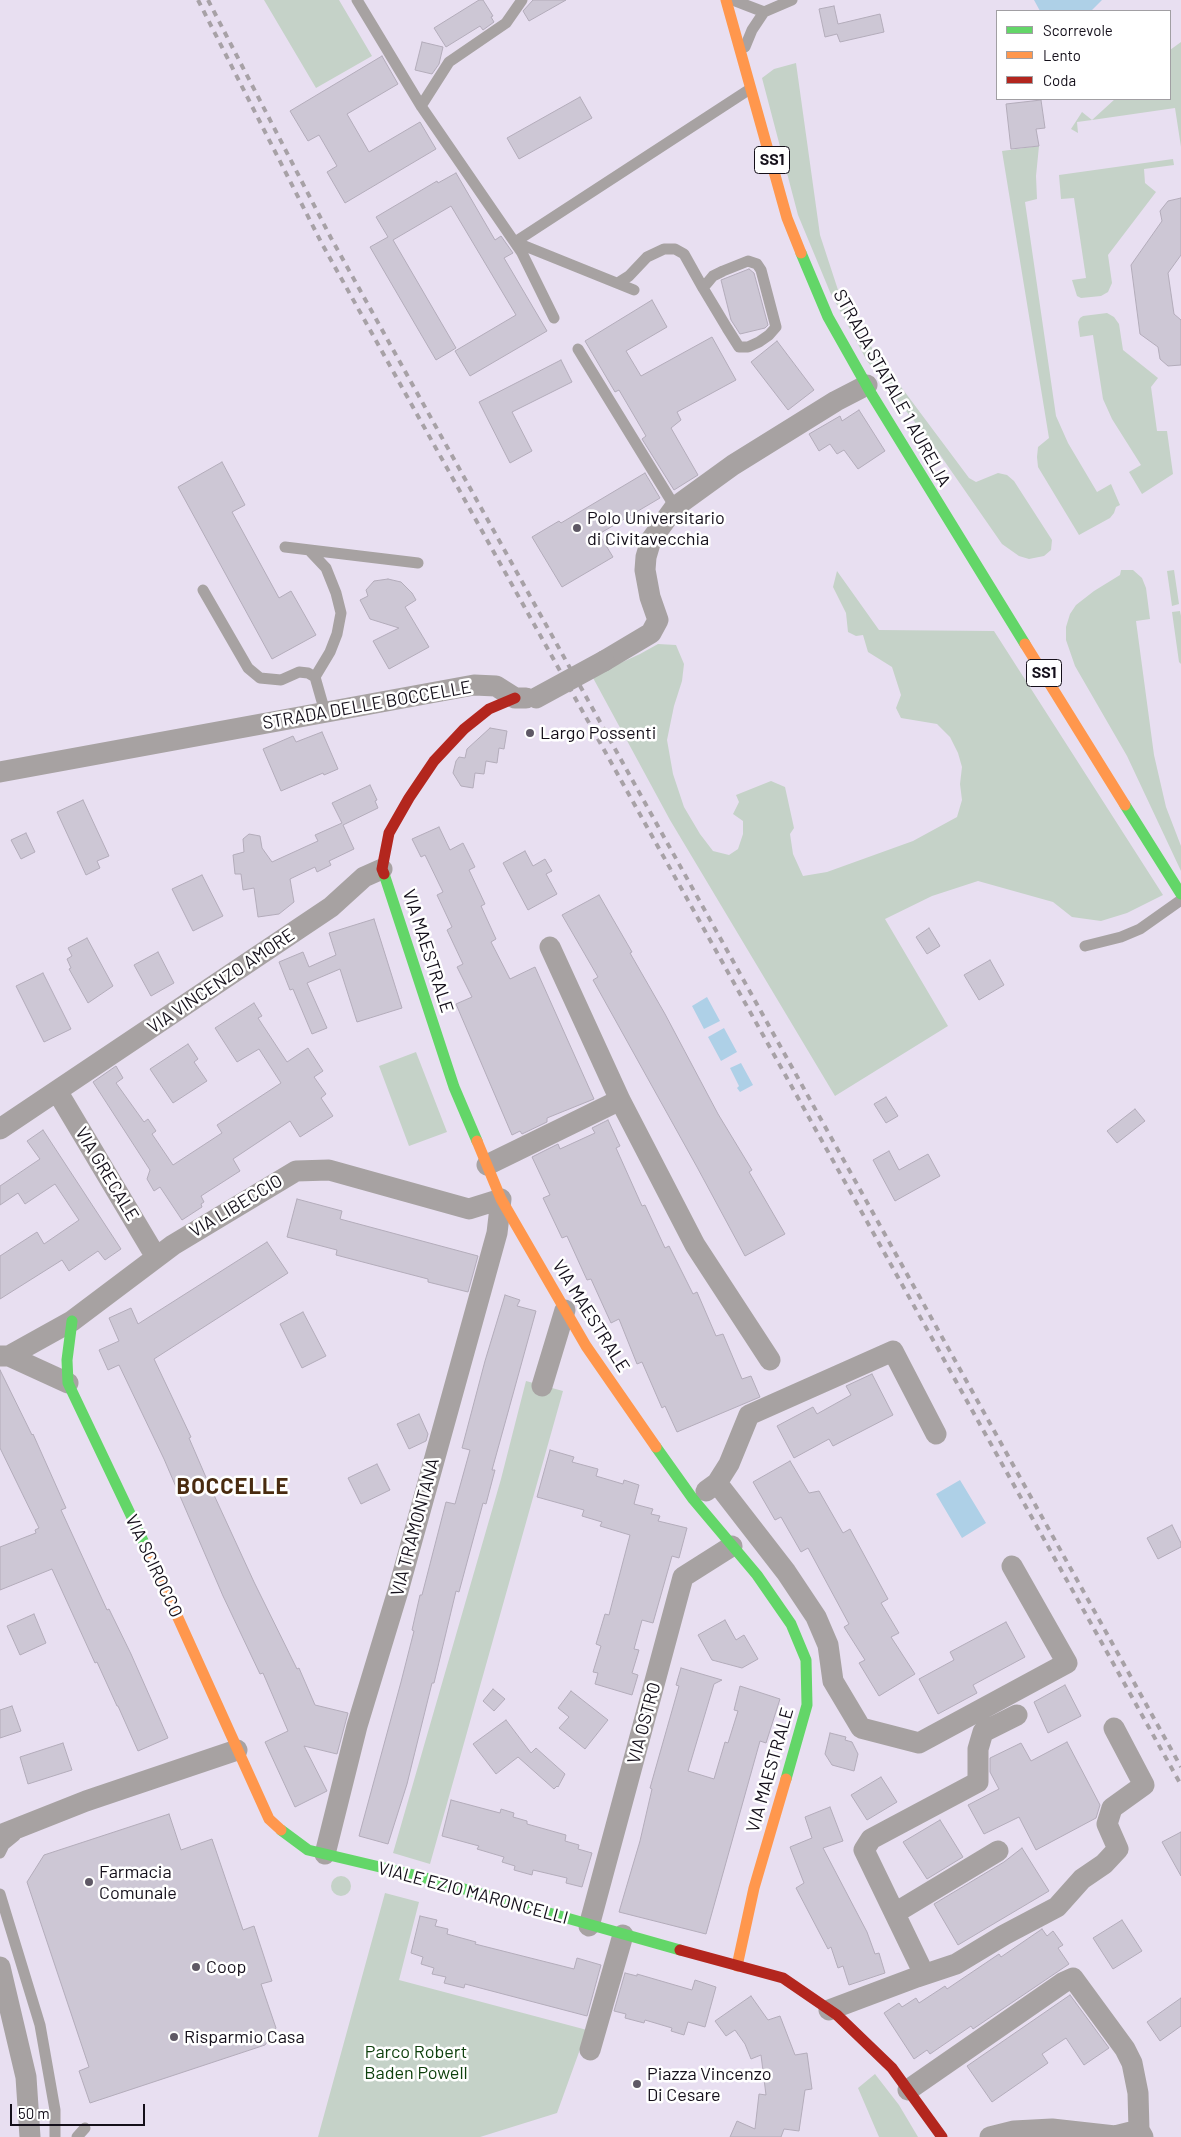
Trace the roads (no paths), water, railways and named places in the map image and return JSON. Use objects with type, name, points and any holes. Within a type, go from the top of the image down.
[{"type":"street","name":"STRADA STATALE 1 AURELIA","points":[[726,0],[752,87],[787,218],[828,317],[926,485],[1181,894]]},
{"type":"street","name":"STRADA DELLE BOCCELLE","points":[[0,772],[474,685],[496,686],[515,698],[536,698],[651,633],[658,620],[650,597],[645,570],[646,556],[651,540],[675,507],[732,465],[867,384]]},
{"type":"street","name":"VIA MAESTRALE","points":[[515,698],[489,709],[464,729],[434,761],[409,798],[389,833],[382,869],[454,1087],[501,1199],[586,1346],[693,1499],[757,1575],[791,1624],[806,1660],[807,1705],[754,1888],[737,1966]]},
{"type":"street","name":"VIA VINCENZO AMORE","points":[[0,1129],[331,907],[364,877],[382,869]]},
{"type":"street","points":[[550,947],[620,1100],[695,1245],[770,1360]]},
{"type":"street","name":"VIA GRECALE","points":[[57,1091],[156,1258]]},
{"type":"street","points":[[487,1165],[620,1100]]},
{"type":"street","name":"VIA LIBECCIO","points":[[4,1356],[72,1321],[173,1245],[296,1171],[329,1170],[469,1209],[501,1199]]},
{"type":"street","name":"VIA TRAMONTANA","points":[[325,1854],[357,1726],[400,1582],[497,1233],[501,1199]]},
{"type":"street","points":[[542,1386],[565,1310]]},
{"type":"street","name":"VIA SCIROCCO","points":[[72,1321],[67,1360],[68,1384],[143,1541],[237,1750]]},
{"type":"street","points":[[693,1499],[717,1483],[730,1464],[749,1415],[893,1351],[936,1434]]},
{"type":"street","points":[[4,1356],[68,1384]]},
{"type":"street","points":[[717,1483],[786,1572],[816,1617],[828,1645],[833,1680],[861,1728],[919,1743],[1067,1663],[1012,1566]]},
{"type":"street","name":"VIA OSTRO","points":[[589,1926],[683,1577],[732,1546]]},
{"type":"street","points":[[924,1974],[864,1850],[871,1839],[978,1782],[978,1749],[983,1732],[1017,1715]]},
{"type":"street","points":[[829,2010],[956,1964],[1004,1935],[1058,1907],[1082,1879],[1104,1864],[1118,1849],[1107,1824],[1112,1808],[1144,1785],[1114,1728]]},
{"type":"street","points":[[0,1835],[86,1801],[237,1750]]},
{"type":"street","name":"VIALE EZIO MARONCELLI","points":[[237,1750],[269,1819],[286,1836],[308,1850],[418,1876],[589,1926],[783,1978],[829,2010],[892,2068],[942,2137]]},
{"type":"street","points":[[895,1913],[998,1851]]},
{"type":"street","points":[[590,2050],[622,1935]]},
{"type":"street","points":[[0,1967],[26,2078],[30,2137]]},
{"type":"street","points":[[908,2090],[1064,1982],[1073,1978],[1125,2049],[1132,2062],[1138,2093],[1141,2134],[1115,2136],[1052,2129],[1014,2131],[990,2137]]},
{"type":"lane","points":[[357,0],[421,106],[515,242],[554,318]]},
{"type":"lane","points":[[421,106],[450,62],[506,23],[522,0]]},
{"type":"lane","points":[[733,0],[764,12]]},
{"type":"lane","points":[[742,53],[752,30],[764,12],[792,0]]},
{"type":"lane","points":[[515,242],[752,87]]},
{"type":"lane","points":[[515,242],[634,290]]},
{"type":"lane","points":[[618,284],[629,276],[647,257],[664,249],[675,249],[684,254],[703,288],[739,347],[748,347],[759,342],[769,336],[776,326],[761,270],[757,264],[748,261],[723,271],[712,276],[703,288]]},
{"type":"lane","points":[[578,349],[675,507]]},
{"type":"lane","points":[[285,547],[418,563]]},
{"type":"lane","points":[[309,550],[326,568],[336,593],[341,613],[337,634],[330,652],[315,678]]},
{"type":"lane","points":[[203,590],[248,668],[260,678],[281,680],[298,672],[308,673],[315,678],[325,712]]},
{"type":"lane","points":[[1085,946],[1121,938],[1140,929],[1181,900]]},
{"type":"lane","points":[[0,1853],[4,1845],[30,1823]]},
{"type":"lane","points":[[0,1894],[40,2025],[55,2110],[55,2137]]},
{"type":"water","points":[[1034,0],[1102,0],[1092,10],[1039,10]]},
{"type":"water","points":[[707,997],[720,1021],[704,1029],[692,1006]]},
{"type":"water","points":[[724,1028],[737,1052],[721,1061],[708,1037]]},
{"type":"water","points":[[741,1063],[753,1085],[740,1092],[730,1068]]},
{"type":"water","points":[[960,1480],[986,1523],[962,1538],[936,1494]]},
{"type":"railway","points":[[198,0],[321,242],[1181,1785]]},
{"type":"railway","points":[[208,0],[331,238],[1181,1767]]},
{"type":"place","name":"Polo Universitario di Civitavecchia","points":[[577,528]]},
{"type":"place","name":"Largo Possenti","points":[[530,733]]},
{"type":"place","name":"Farmacia Comunale","points":[[89,1882]]},
{"type":"place","name":"Coop","points":[[196,1967]]},
{"type":"place","name":"Risparmio Casa","points":[[174,2037]]},
{"type":"place","name":"Piazza Vincenzo Di Cesare","points":[[637,2084]]},
{"type":"district","name":"BOCCELLE","points":[[233,1487]]},
{"type":"park label","name":"Parco Robert Baden Powell","points":[[416,2062]]}]
